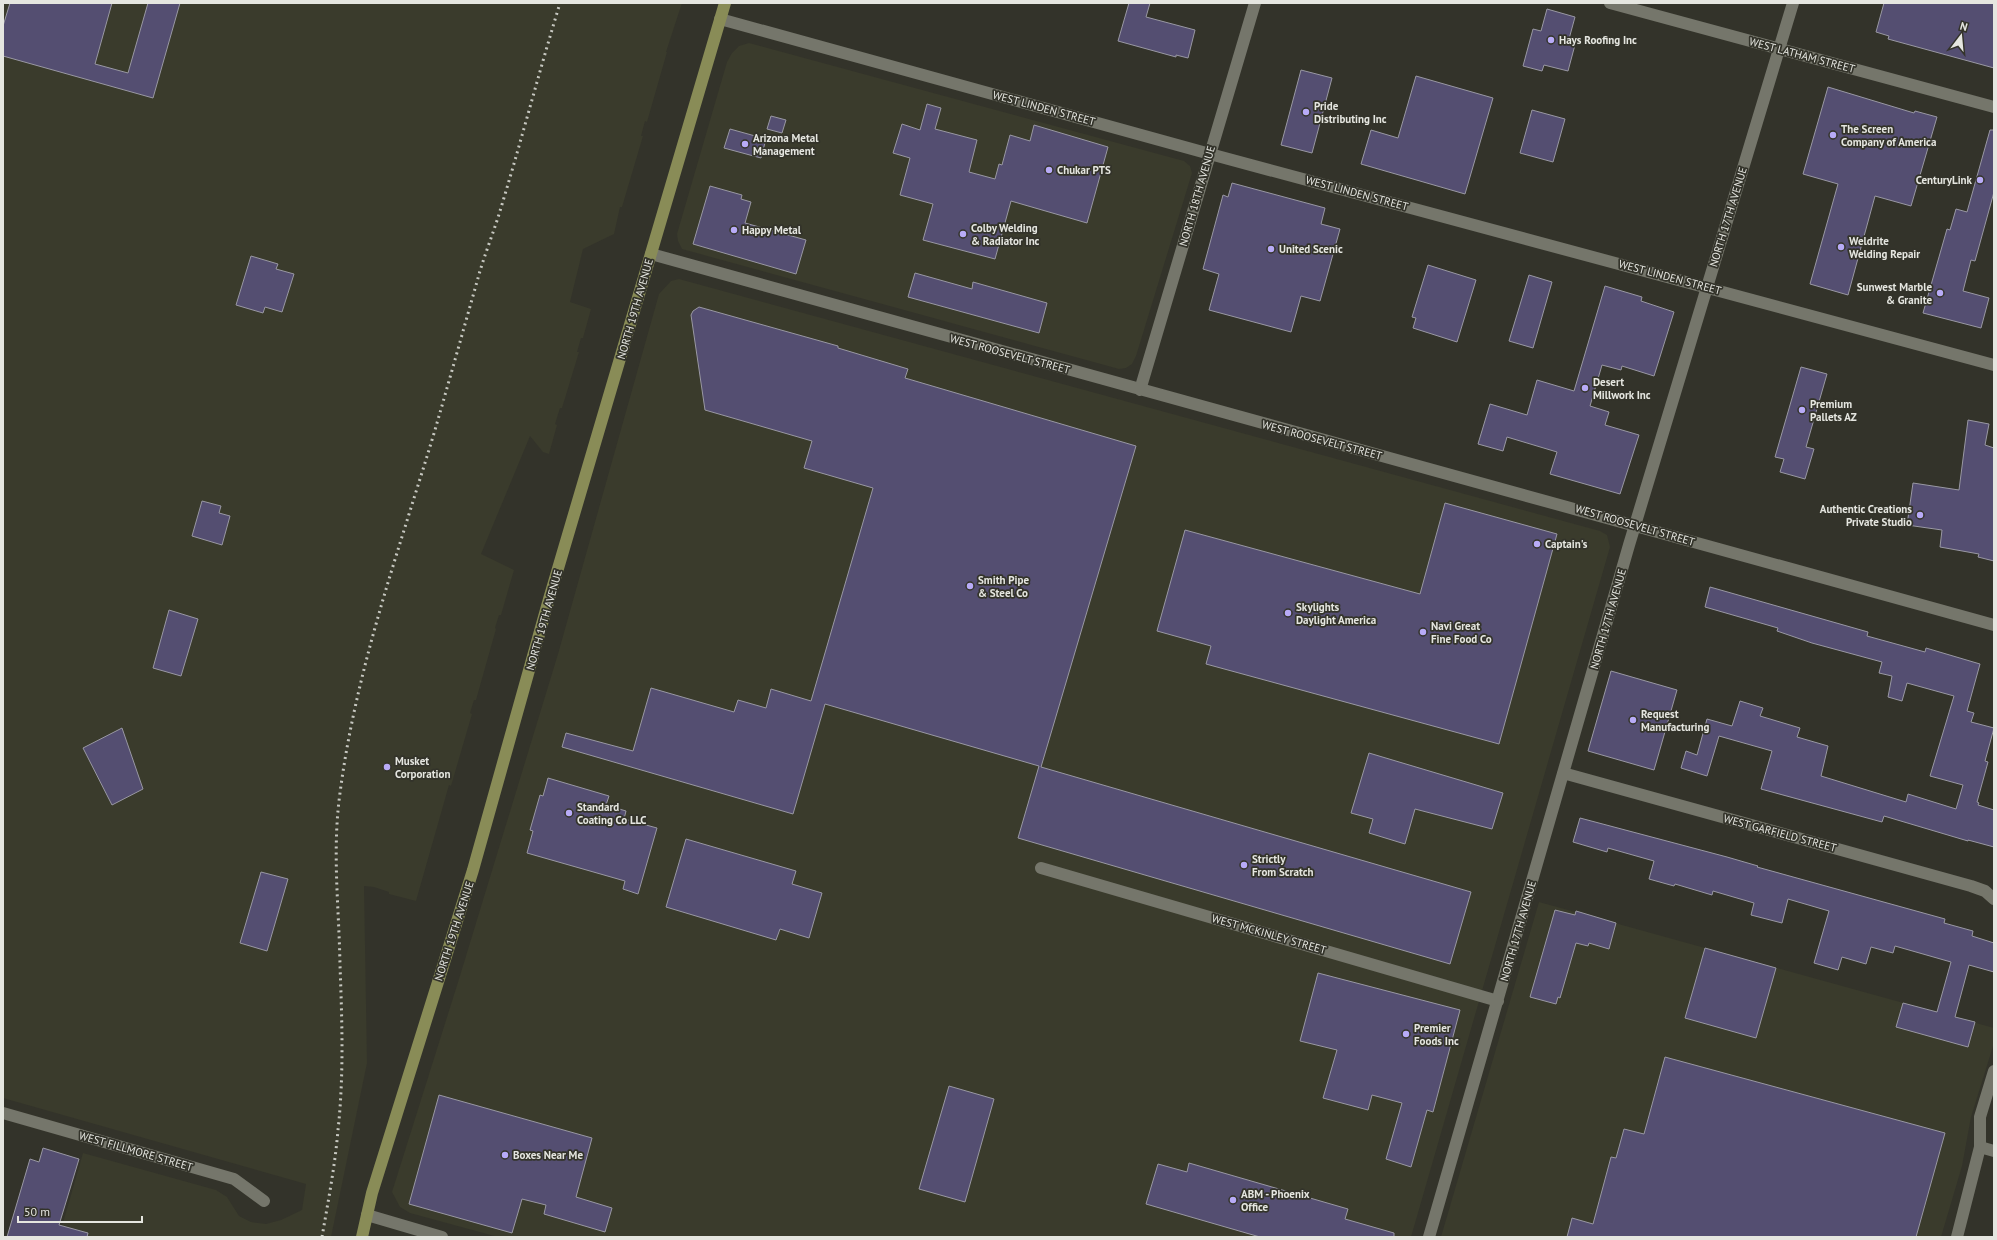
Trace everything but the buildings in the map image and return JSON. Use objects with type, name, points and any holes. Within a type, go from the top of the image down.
[{"type":"main road","name":"NORTH 19TH AVENUE","points":[[362,1237],[372,1193],[473,870],[549,599],[726,3]]},
{"type":"street","name":"NORTH 18TH AVENUE","points":[[1140,390],[1255,3]]},
{"type":"street","name":"WEST LATHAM STREET","points":[[1610,3],[1994,107]]},
{"type":"street","name":"NORTH 17TH AVENUE","points":[[1429,1237],[1563,773],[1793,3]]},
{"type":"street","name":"WEST LINDEN STREET","points":[[720,19],[1210,154],[1994,365]]},
{"type":"street","name":"WEST ROOSEVELT STREET","points":[[651,254],[1994,625]]},
{"type":"street","name":"WEST GARFIELD STREET","points":[[1563,773],[1971,886],[1985,891],[1994,898]]},
{"type":"street","name":"WEST MCKINLEY STREET","points":[[1041,868],[1498,1001]]},
{"type":"street","points":[[1957,1237],[1980,1147],[1980,1117],[1994,1071]]},
{"type":"street","name":"WEST FILLMORE STREET","points":[[3,1114],[234,1179],[264,1201]]},
{"type":"street","points":[[1980,1147],[1994,1151]]},
{"type":"street","points":[[367,1215],[442,1237]]},
{"type":"shaded area","points":[[3,3],[682,3],[666,52],[647,122],[645,121],[641,136],[643,136],[622,207],[620,207],[614,234],[583,249],[570,302],[591,309],[583,338],[581,338],[577,352],[579,352],[562,408],[560,408],[555,424],[557,425],[549,454],[543,452],[530,436],[481,554],[514,570],[501,615],[499,615],[495,628],[496,629],[476,700],[474,700],[470,713],[472,714],[451,786],[449,785],[416,901],[389,894],[389,892],[374,887],[364,886],[367,1063],[331,1237],[59,1237],[83,1153],[216,1190],[227,1197],[239,1216],[251,1222],[266,1224],[281,1220],[302,1210],[306,1184],[3,1098]]},
{"type":"shaded area","points":[[749,43],[1184,161],[1190,166],[1192,173],[1136,356],[1132,364],[1126,368],[1119,369],[682,249],[678,241],[677,234],[727,62],[732,53],[739,46]]},
{"type":"shaded area","points":[[679,279],[1600,531],[1607,535],[1610,547],[1411,1237],[498,1237],[410,1213],[400,1207],[392,1192],[459,979],[558,654],[659,294],[671,281]]},
{"type":"shaded area","points":[[1539,902],[1994,1028],[1994,1043],[1971,1117],[1962,1166],[1941,1237],[1441,1237]]},
{"type":"railway","points":[[322,1237],[335,1157],[340,1109],[342,1027],[336,836],[340,793],[347,747],[380,610],[435,430],[480,271],[508,185],[560,3]]},
{"type":"place","name":"Hays Roofing Inc","points":[[1551,40]]},
{"type":"place","name":"Pride Distributing Inc","points":[[1306,112]]},
{"type":"place","name":"The Screen Company of America","points":[[1833,135]]},
{"type":"place","name":"Arizona Metal Management","points":[[745,144]]},
{"type":"place","name":"Chukar PTS","points":[[1049,170]]},
{"type":"place","name":"CenturyLink","points":[[1980,180]]},
{"type":"place","name":"Happy Metal","points":[[734,230]]},
{"type":"place","name":"Colby Welding & Radiator Inc","points":[[963,234]]},
{"type":"place","name":"Weldrite Welding Repair","points":[[1841,247]]},
{"type":"place","name":"United Scenic","points":[[1271,249]]},
{"type":"place","name":"Sunwest Marble & Granite","points":[[1940,293]]},
{"type":"place","name":"Desert Millwork Inc","points":[[1585,388]]},
{"type":"place","name":"Premium Pallets AZ","points":[[1802,410]]},
{"type":"place","name":"Authentic Creations Private Studio","points":[[1920,515]]},
{"type":"place","name":"Captain's","points":[[1537,544]]},
{"type":"place","name":"Smith Pipe & Steel Co","points":[[970,586]]},
{"type":"place","name":"Skylights Daylight America","points":[[1288,613]]},
{"type":"place","name":"Navi Great Fine Food Co","points":[[1423,632]]},
{"type":"place","name":"Request Manufacturing","points":[[1633,720]]},
{"type":"place","name":"Musket Corporation","points":[[387,767]]},
{"type":"place","name":"Standard Coating Co LLC","points":[[569,813]]},
{"type":"place","name":"Strictly From Scratch","points":[[1244,865]]},
{"type":"place","name":"Premier Foods Inc","points":[[1406,1034]]},
{"type":"place","name":"Boxes Near Me","points":[[505,1155]]},
{"type":"place","name":"ABM - Phoenix Office","points":[[1233,1200]]}]
